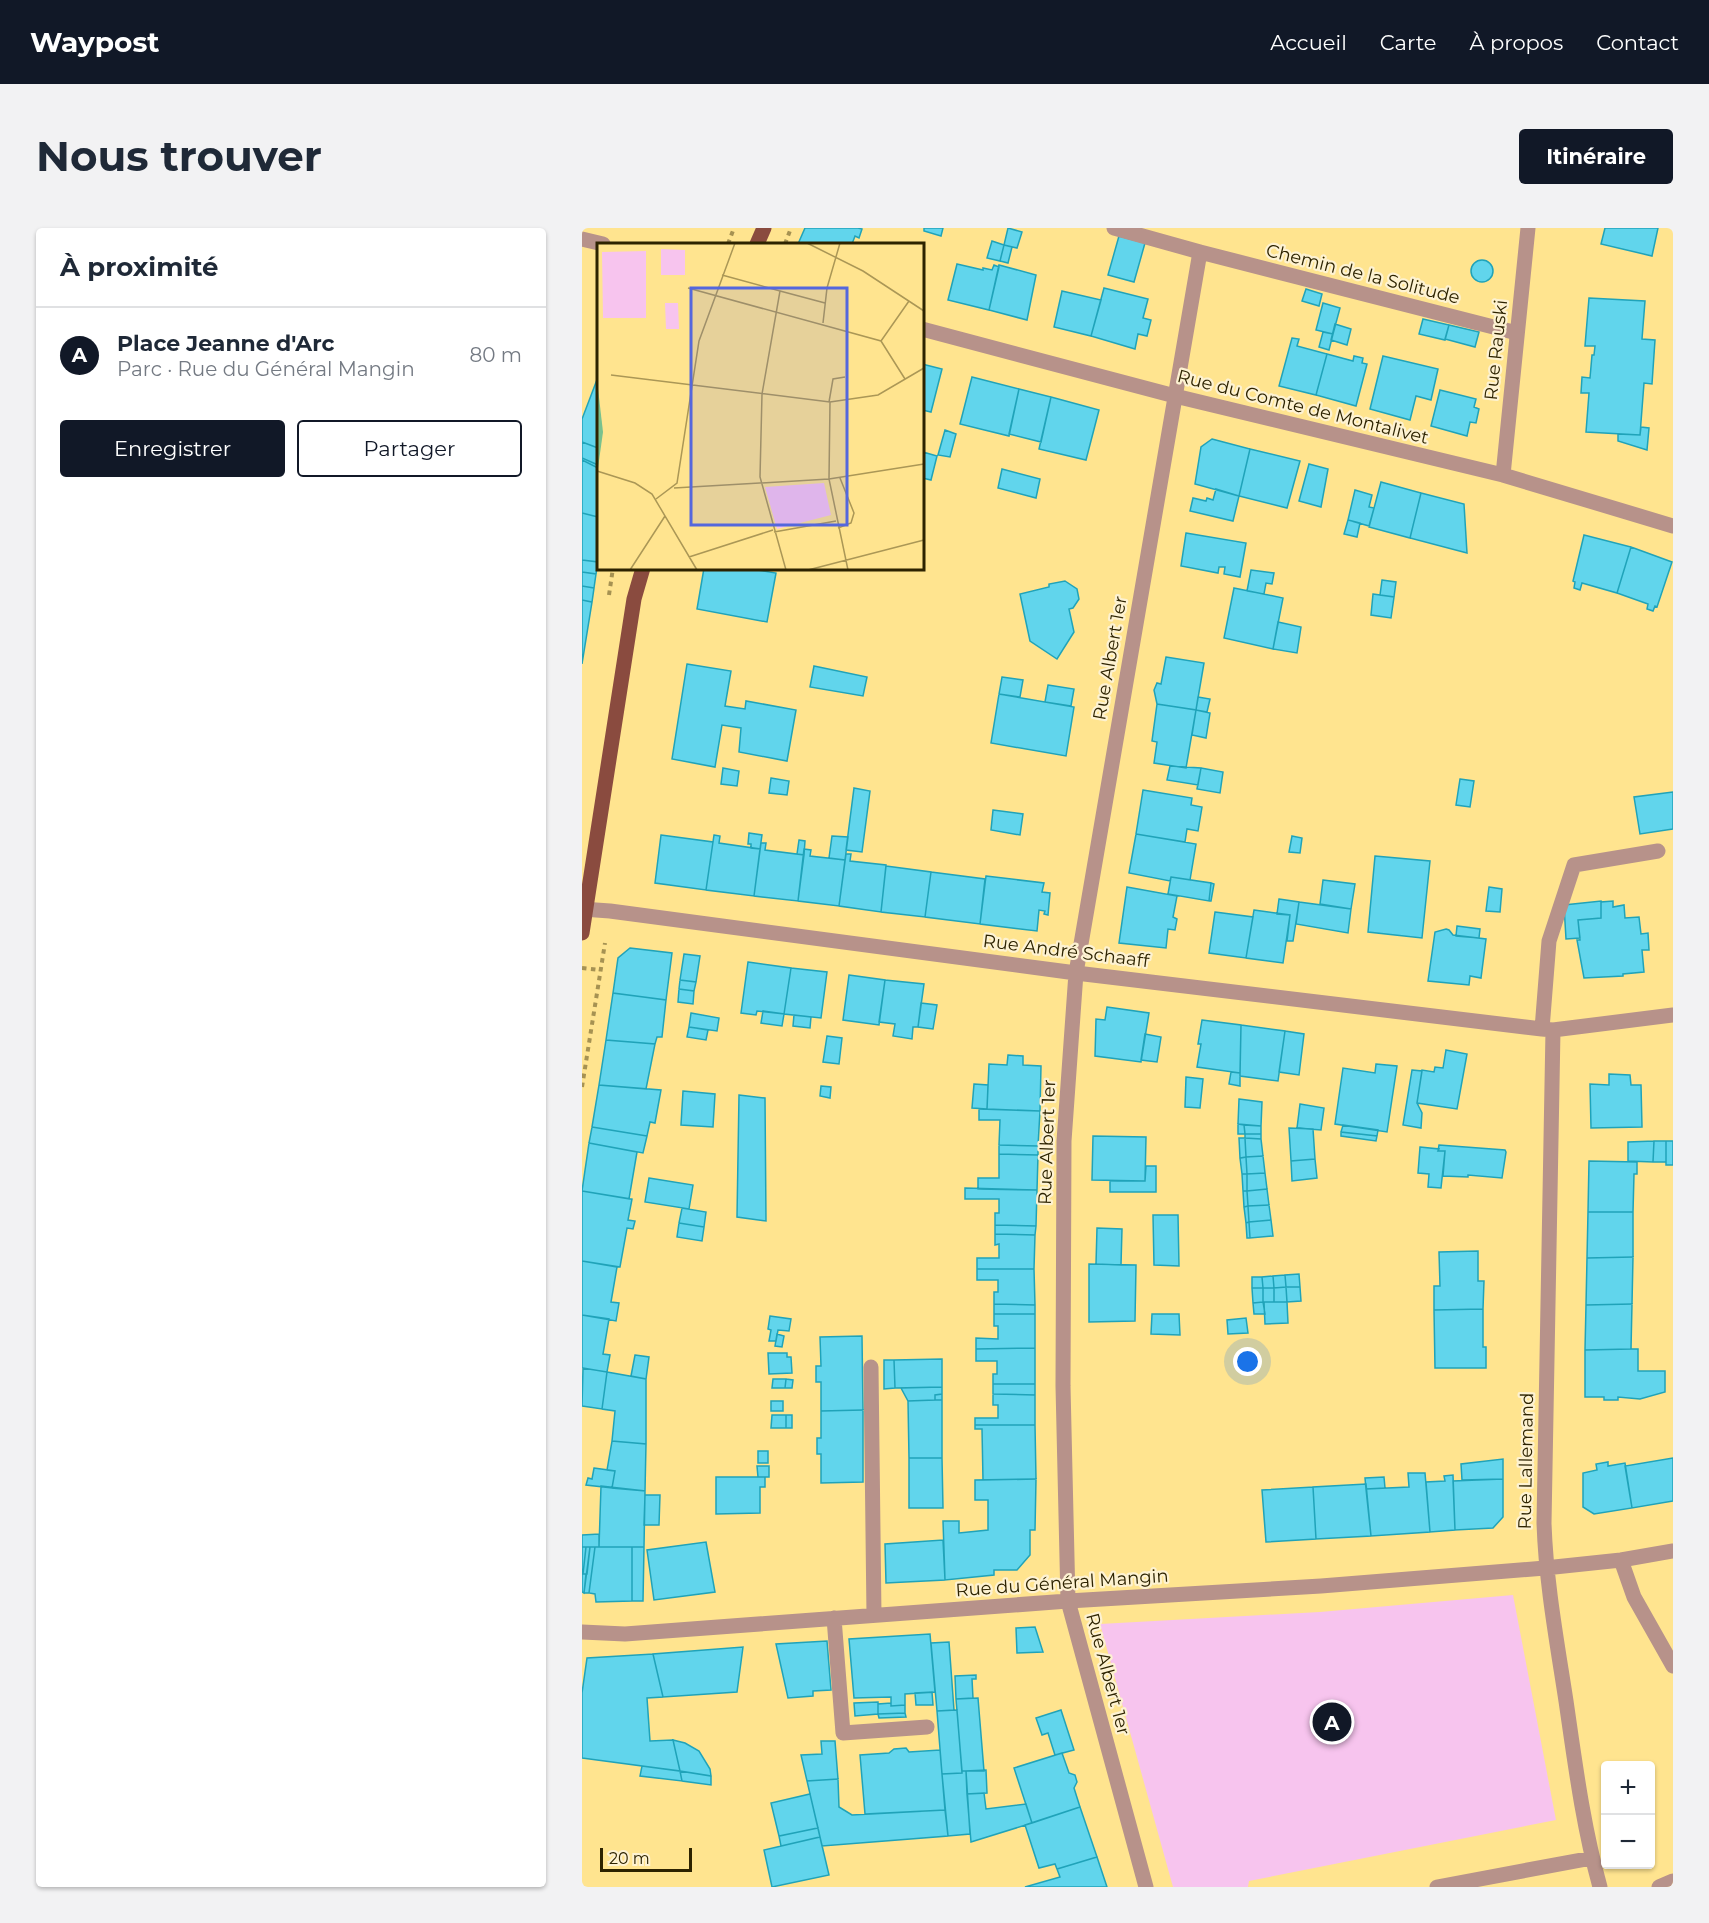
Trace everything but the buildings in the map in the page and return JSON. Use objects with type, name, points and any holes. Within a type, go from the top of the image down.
[{"type":"main road","points":[[757,243],[764,228]]},
{"type":"main road","points":[[582,933],[634,599],[642,570]]},
{"type":"street","name":"Chemin de la Solitude","points":[[1114,228],[1517,333]]},
{"type":"street","name":"Rue Rauski","points":[[1503,475],[1528,228]]},
{"type":"street","points":[[582,239],[599,243]]},
{"type":"street","points":[[1175,396],[1200,252]]},
{"type":"street","name":"Rue du Comte de Montalivet","points":[[924,330],[1175,396],[1503,475],[1673,526]]},
{"type":"street","name":"Rue Albert 1er","points":[[1146,1887],[1068,1601],[1063,1386],[1064,1142],[1076,973],[1175,396]]},
{"type":"street","points":[[1548,1030],[1549,941],[1574,865],[1658,851]]},
{"type":"street","name":"Rue André Schaaff","points":[[584,909],[1076,973],[1548,1030],[1673,1015]]},
{"type":"street","name":"Rue Lallemand","points":[[1548,1030],[1545,1568],[1578,1785],[1600,1887]]},
{"type":"street","points":[[871,1367],[874,1615]]},
{"type":"street","name":"Rue du Général Mangin","points":[[582,1632],[625,1634],[1068,1601],[1321,1586],[1545,1568],[1621,1560],[1673,1551]]},
{"type":"street","points":[[1621,1560],[1634,1597],[1673,1666]]},
{"type":"street","points":[[834,1618],[843,1733],[927,1727]]},
{"type":"street","points":[[1437,1887],[1592,1858]]},
{"type":"street","points":[[1659,1887],[1673,1881]]},
{"type":"path","points":[[728,243],[734,228]]},
{"type":"path","points":[[785,243],[791,228]]},
{"type":"path","points":[[582,968],[600,970]]},
{"type":"shaded area","points":[[1513,1595],[1556,1820],[1249,1881],[1248,1887],[1173,1887],[1100,1624],[1320,1612]]},
{"type":"place","name":"Place Jeanne d'Arc","points":[[1332,1722]]}]
